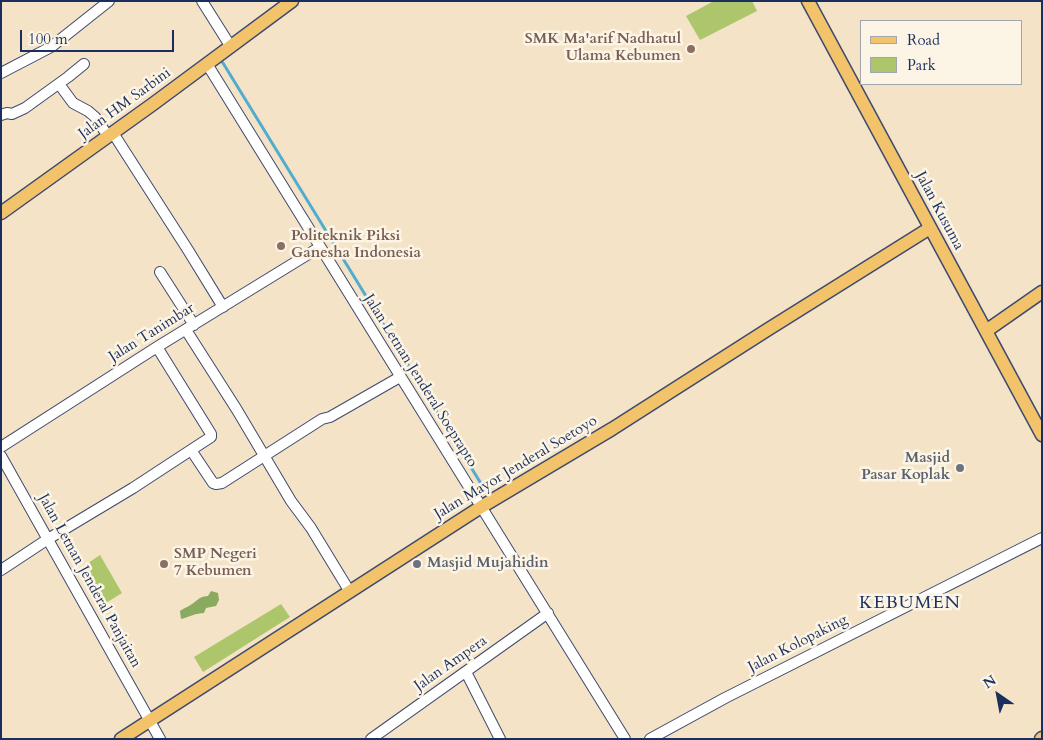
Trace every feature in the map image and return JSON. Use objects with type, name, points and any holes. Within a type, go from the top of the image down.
[{"type":"main road","name":"Jalan HM Sarbini","points":[[1,213],[292,1]]},
{"type":"main road","name":"Jalan Kusuma","points":[[808,1],[1042,435]]},
{"type":"main road","name":"Jalan Mayor Jenderal Soetoyo","points":[[121,739],[481,507],[612,428],[930,228]]},
{"type":"main road","points":[[986,331],[1042,292]]},
{"type":"street","points":[[1,73],[51,47],[109,1]]},
{"type":"street","points":[[202,1],[228,49]]},
{"type":"street","name":"Jalan Letnan Jenderal Soeprapto","points":[[209,62],[320,247],[625,739]]},
{"type":"street","points":[[1,115],[18,112],[84,64]]},
{"type":"street","points":[[59,84],[73,103],[88,111],[109,134],[178,234],[223,307]]},
{"type":"street","name":"Jalan Tanimbar","points":[[1,446],[320,247]]},
{"type":"street","points":[[160,272],[264,456],[350,592]]},
{"type":"street","points":[[1,570],[211,437],[211,434],[158,347]]},
{"type":"street","points":[[191,450],[210,480],[216,484],[222,483],[322,419],[330,417],[400,377]]},
{"type":"street","name":"Jalan Letnan Jenderal Panjaitan","points":[[1,456],[160,739]]},
{"type":"street","name":"Jalan Kolopaking","points":[[650,739],[734,694],[1042,538]]},
{"type":"street","name":"Jalan Ampera","points":[[371,739],[548,613]]},
{"type":"street","points":[[466,672],[500,739]]},
{"type":"green space","points":[[714,1],[752,1],[757,11],[700,40],[686,16]]},
{"type":"green space","points":[[100,555],[122,593],[101,606],[79,569]]},
{"type":"green space","points":[[211,591],[218,593],[219,600],[216,606],[206,608],[204,613],[181,619],[180,611],[201,597],[208,596]]},
{"type":"green space","points":[[281,604],[290,617],[203,672],[194,657]]},
{"type":"waterway","points":[[218,58],[223,63],[488,495]]},
{"type":"place","name":"SMK Ma'arif Nadhatul Ulama Kebumen","points":[[691,49]]},
{"type":"place","name":"Politeknik Piksi Ganesha Indonesia","points":[[281,246]]},
{"type":"place","name":"Masjid Pasar Koplak","points":[[960,468]]},
{"type":"place","name":"SMP Negeri 7 Kebumen","points":[[164,564]]},
{"type":"place","name":"Masjid Mujahidin","points":[[417,564]]},
{"type":"district","name":"KEBUMEN","points":[[910,604]]}]
